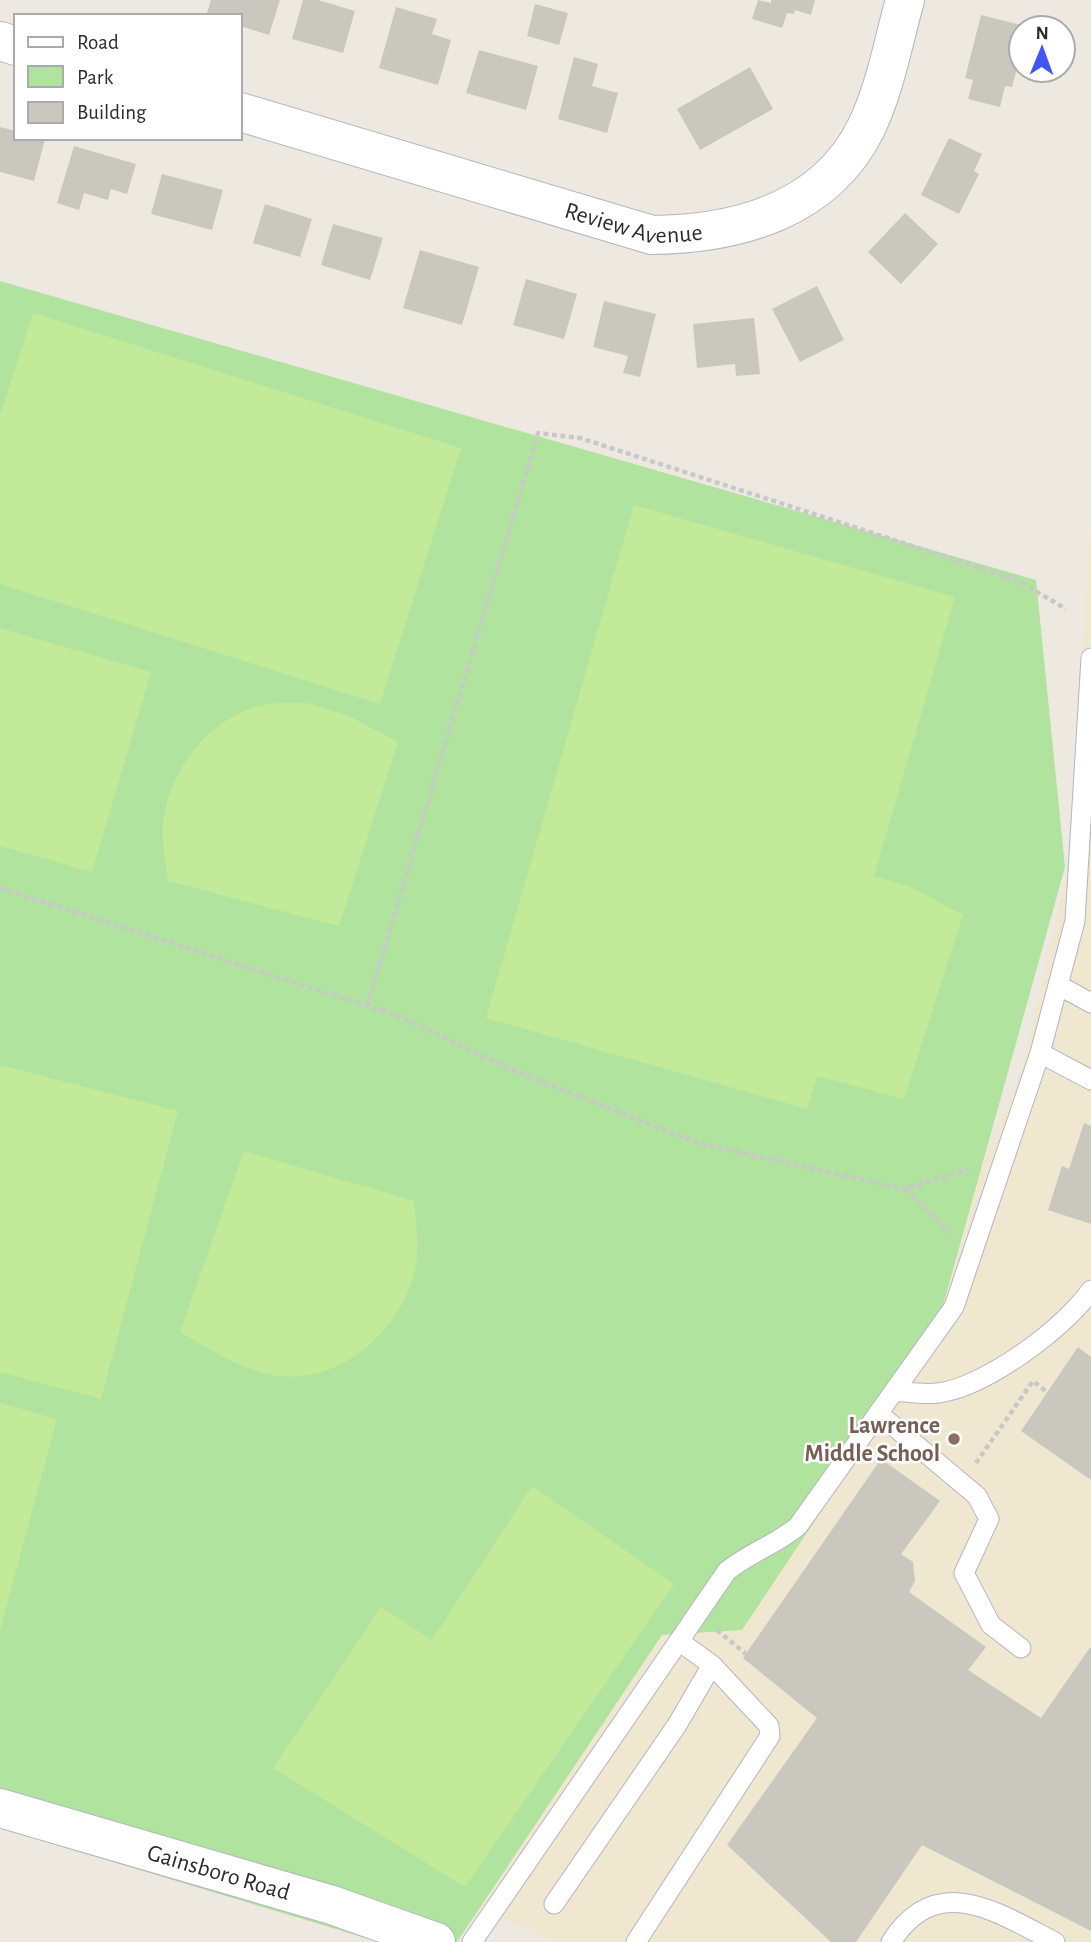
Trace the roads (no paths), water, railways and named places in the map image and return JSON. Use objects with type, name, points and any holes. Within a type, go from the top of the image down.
[{"type":"street","name":"Review Avenue","points":[[242,113],[652,235],[698,234],[737,228],[778,214],[812,193],[843,163],[865,130],[879,93],[905,0]]},
{"type":"street","name":"Gainsboro Road","points":[[0,1808],[332,1905],[436,1942]]},
{"type":"lane","points":[[472,1942],[727,1571],[749,1553],[778,1542],[798,1526],[954,1307],[1040,1053],[1084,886],[1091,658]]},
{"type":"lane","points":[[1058,985],[1091,1003]]},
{"type":"lane","points":[[1040,1053],[1091,1080]]},
{"type":"lane","points":[[895,1391],[938,1393],[1000,1370],[1078,1309],[1091,1290]]},
{"type":"lane","points":[[878,1413],[976,1496],[989,1519],[964,1573],[990,1625],[1021,1648]]},
{"type":"lane","points":[[636,1942],[770,1736],[769,1726],[712,1665],[679,1641]]},
{"type":"lane","points":[[554,1904],[677,1725],[712,1665]]},
{"type":"lane","points":[[891,1942],[916,1913],[935,1905],[959,1901],[983,1905],[1055,1942]]},
{"type":"place","name":"Lawrence Middle School","points":[[954,1439]]}]
